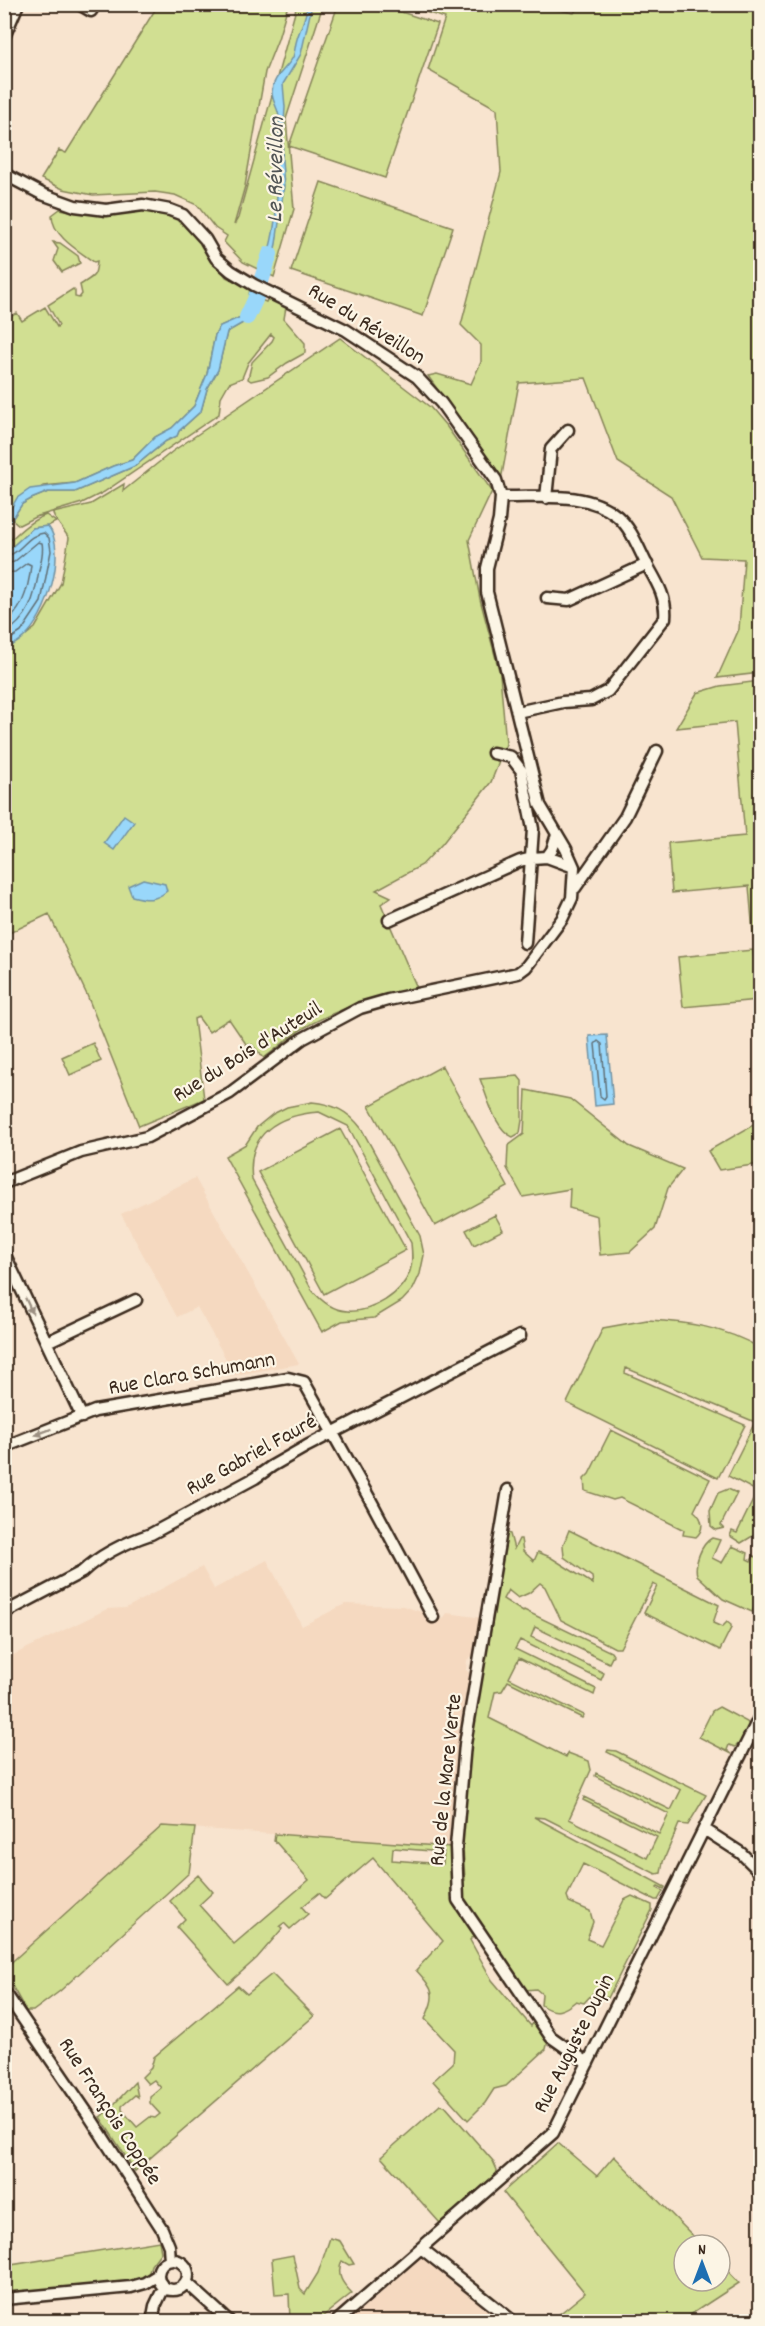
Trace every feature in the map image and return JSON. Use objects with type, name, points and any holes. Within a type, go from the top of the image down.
[{"type":"street","points":[[4,36],[18,4]]},
{"type":"street","points":[[79,4],[91,11],[94,4]]},
{"type":"street","name":"Rue du Réveillon","points":[[4,174],[42,194],[75,206],[106,210],[143,205],[183,215],[205,239],[216,258],[231,271],[346,330],[417,377],[441,403],[485,463],[496,480],[501,497]]},
{"type":"street","points":[[546,498],[552,449],[568,430]]},
{"type":"street","points":[[517,712],[563,702],[591,700],[608,691],[665,618],[664,599],[631,532],[618,517],[599,504],[580,498],[501,497],[499,520],[487,568],[487,592],[540,805],[574,867],[574,888]]},
{"type":"street","points":[[547,598],[569,600],[647,564]]},
{"type":"street","points":[[574,888],[625,817],[657,751]]},
{"type":"street","points":[[493,753],[511,757],[521,770],[533,829],[525,943]]},
{"type":"street","points":[[547,857],[557,834]]},
{"type":"street","points":[[389,920],[532,858],[547,857],[574,867]]},
{"type":"street","name":"Rue du Bois d'Auteuil","points":[[4,1183],[81,1152],[147,1137],[230,1093],[302,1039],[360,1008],[518,973],[526,967],[562,919],[574,888]]},
{"type":"street","points":[[4,1253],[82,1417]]},
{"type":"street","points":[[47,1342],[136,1300]]},
{"type":"street","name":"Rue Gabriel Fauré","points":[[4,1613],[82,1572],[92,1563],[136,1539],[151,1534],[255,1478],[272,1466],[333,1433],[520,1336]]},
{"type":"street","name":"Rue Clara Schumann","points":[[4,1447],[95,1412],[288,1378],[304,1382],[434,1617]]},
{"type":"street","name":"Rue de la Mare Verte","points":[[508,1490],[465,1744],[456,1847],[458,1900],[551,2037],[588,2063]]},
{"type":"street","name":"Rue Auguste Dupin","points":[[336,2322],[552,2133],[760,1716]]},
{"type":"street","points":[[704,1829],[741,1853],[760,1872]]},
{"type":"street","name":"Rue François Coppée","points":[[4,1991],[82,2104],[151,2212],[166,2238],[171,2260]]},
{"type":"street","points":[[421,2248],[514,2322]]},
{"type":"street","points":[[4,2299],[131,2288],[158,2275],[163,2264],[171,2260],[180,2262],[186,2269],[186,2282],[230,2322]]},
{"type":"street","points":[[158,2275],[164,2287]]},
{"type":"street","points":[[164,2287],[178,2289],[186,2282]]},
{"type":"street","points":[[152,2322],[155,2306],[164,2287]]},
{"type":"shaded area","points":[[195,1178],[299,1364],[235,1375],[197,1307],[177,1317],[121,1214]]},
{"type":"shaded area","points":[[267,1560],[302,1626],[345,1604],[403,1606],[425,1613],[428,1621],[443,1619],[447,1613],[483,1618],[477,1652],[467,1660],[466,1670],[473,1676],[451,1847],[162,1826],[11,1963],[5,1952],[5,1659],[107,1609],[126,1608],[202,1567],[214,1589]]},
{"type":"shaded area","points":[[424,2255],[504,2321],[347,2322]]},
{"type":"green space","points":[[529,4],[574,13],[580,4],[760,5],[760,673],[717,678],[739,629],[744,559],[702,557],[671,496],[618,462],[586,378],[519,383],[501,480],[428,376],[437,374],[471,384],[481,362],[481,345],[461,325],[501,172],[497,109],[428,70],[445,18],[403,5]]},
{"type":"green space","points":[[158,5],[288,5],[265,72],[245,186],[234,225],[238,218],[297,5],[323,5],[286,119],[294,209],[274,277],[243,262],[224,242],[227,236],[215,228],[197,205],[175,195],[155,192],[93,195],[63,189],[41,179],[59,150],[66,153]]},
{"type":"green space","points":[[338,5],[380,5],[438,24],[385,178],[289,146]]},
{"type":"green space","points":[[321,182],[453,227],[423,316],[291,271]]},
{"type":"green space","points":[[60,209],[88,214],[154,210],[180,218],[192,228],[226,277],[250,289],[249,295],[252,297],[241,317],[220,326],[215,335],[207,374],[194,406],[172,428],[155,437],[132,460],[75,483],[43,486],[5,519],[5,312],[8,318],[17,313],[22,321],[45,307],[57,327],[59,325],[48,305],[73,289],[75,297],[79,298],[82,294],[80,285],[91,278],[96,270],[97,261],[94,262],[74,248],[56,230],[52,215]]},
{"type":"green space","points":[[53,242],[60,243],[78,256],[80,263],[62,272],[54,261],[58,249]]},
{"type":"green space","points":[[268,298],[286,307],[284,319],[305,343],[305,353],[268,377],[251,381],[248,379],[252,362],[272,341],[274,337],[271,334],[248,363],[242,378],[229,383],[221,397],[219,414],[104,492],[82,503],[35,517],[19,525],[12,519],[22,504],[31,499],[48,492],[75,492],[135,466],[166,441],[177,436],[179,431],[201,411],[207,389],[218,370],[227,332],[255,316],[261,300],[266,302]]},
{"type":"green space","points":[[340,338],[430,407],[447,427],[492,491],[469,540],[480,599],[500,674],[506,744],[491,782],[442,844],[422,865],[376,890],[391,897],[381,904],[417,988],[373,999],[328,1015],[297,1032],[264,1058],[252,1045],[246,1044],[229,1019],[209,1032],[198,1017],[194,1019],[204,1099],[139,1126],[87,995],[49,914],[5,935],[5,651],[35,628],[61,583],[69,538],[53,513],[91,504],[124,484],[123,491],[173,451]]},
{"type":"green space","points":[[46,515],[56,522],[48,526],[33,528],[5,553],[5,545],[14,536],[29,524]]},
{"type":"green space","points":[[760,681],[760,1016],[749,886],[672,893],[668,843],[745,836],[735,722],[676,728],[697,693],[720,686]]},
{"type":"green space","points":[[753,950],[758,1000],[683,1007],[678,957]]},
{"type":"green space","points":[[93,1043],[101,1061],[70,1075],[62,1057]]},
{"type":"green space","points":[[442,1066],[508,1187],[435,1226],[369,1106]]},
{"type":"green space","points":[[518,1076],[522,1081],[522,1120],[520,1133],[513,1137],[496,1120],[480,1079]]},
{"type":"green space","points":[[526,1090],[570,1099],[629,1146],[683,1169],[668,1188],[655,1229],[630,1252],[600,1255],[597,1216],[569,1208],[570,1189],[523,1197],[507,1168],[508,1146],[524,1134]]},
{"type":"green space","points":[[312,1102],[327,1105],[340,1109],[356,1122],[420,1236],[424,1255],[420,1274],[413,1289],[402,1301],[374,1318],[342,1321],[322,1332],[225,1156],[246,1144],[257,1127],[273,1114],[287,1107]],"holes":[[[319,1112],[348,1126],[411,1243],[412,1257],[411,1268],[406,1279],[393,1294],[376,1305],[357,1311],[337,1309],[319,1298],[312,1290],[252,1180],[251,1164],[254,1150],[268,1129],[290,1117]]]},
{"type":"green space","points":[[760,1121],[760,1164],[719,1170],[708,1151]]},
{"type":"green space","points":[[340,1129],[406,1250],[324,1294],[258,1172]]},
{"type":"green space","points":[[495,1215],[503,1230],[474,1245],[466,1230]]},
{"type":"green space","points":[[647,1320],[677,1322],[719,1330],[760,1348],[760,1493],[728,1476],[755,1422],[626,1368],[625,1373],[745,1425],[718,1478],[567,1403],[603,1328]]},
{"type":"green space","points":[[611,1430],[710,1479],[694,1511],[702,1524],[701,1531],[696,1537],[683,1535],[684,1530],[620,1498],[613,1500],[585,1491],[584,1479],[589,1474]]},
{"type":"green space","points":[[728,1489],[737,1493],[721,1525],[724,1528],[716,1530],[711,1526],[710,1511],[718,1493]]},
{"type":"green space","points":[[760,1495],[760,1519],[756,1525],[756,1534],[741,1543],[730,1536],[732,1531],[737,1533],[755,1496],[759,1498]]},
{"type":"green space","points":[[569,1530],[719,1605],[713,1623],[722,1627],[727,1622],[731,1628],[720,1650],[644,1613],[657,1586],[653,1584],[620,1648],[615,1648],[561,1620],[545,1587],[540,1583],[529,1593],[518,1598],[508,1590],[503,1599],[523,1612],[524,1610],[613,1655],[609,1663],[535,1627],[531,1637],[604,1673],[601,1680],[520,1640],[515,1649],[596,1689],[594,1695],[519,1658],[509,1678],[584,1715],[582,1718],[508,1681],[502,1691],[495,1692],[489,1718],[566,1757],[568,1753],[589,1761],[591,1770],[569,1819],[647,1858],[657,1837],[583,1800],[584,1797],[659,1834],[669,1814],[595,1776],[596,1773],[671,1810],[681,1790],[607,1752],[608,1750],[616,1751],[706,1795],[688,1825],[679,1824],[663,1862],[661,1873],[656,1874],[545,1818],[534,1817],[665,1887],[664,1889],[658,1886],[657,1888],[663,1891],[658,1900],[655,1900],[583,1864],[567,1896],[569,1902],[590,1911],[593,1922],[587,1939],[601,1945],[624,1900],[632,1896],[652,1905],[652,1910],[608,1998],[594,1992],[584,2003],[576,2001],[555,2011],[546,2008],[541,2005],[542,1994],[536,1989],[525,1990],[476,1934],[470,1940],[492,1980],[531,2026],[536,2019],[549,2037],[546,2049],[506,2086],[494,2089],[485,2103],[468,2120],[433,2081],[453,2063],[454,2050],[425,2019],[431,2004],[432,1993],[416,1970],[443,1941],[373,1858],[325,1899],[319,1893],[302,1907],[308,1914],[290,1929],[284,1923],[280,1926],[282,1929],[257,1958],[228,1984],[177,1927],[185,1919],[170,1901],[198,1875],[213,1892],[199,1905],[234,1944],[309,1880],[274,1840],[275,1834],[451,1847],[454,1881],[465,1880],[462,1832],[468,1749],[506,1532],[510,1534],[514,1549],[521,1539],[523,1551],[534,1561],[538,1552],[593,1584],[592,1577],[564,1557],[563,1545]],"holes":[[[393,1848],[444,1852],[443,1864],[392,1860]]]},
{"type":"green space","points":[[712,1538],[720,1540],[712,1558],[722,1563],[732,1546],[748,1553],[747,1559],[751,1561],[754,1556],[760,1560],[760,1595],[752,1612],[723,1599],[697,1575],[699,1555]]},
{"type":"green space","points":[[719,1707],[747,1722],[750,1726],[743,1740],[735,1747],[729,1745],[727,1750],[732,1754],[699,1737],[712,1711]]},
{"type":"green space","points":[[162,1826],[195,1828],[189,1873],[60,1991],[33,2011],[26,2011],[5,1973],[5,1968]]},
{"type":"green space","points":[[272,1974],[314,2016],[135,2171],[100,2117],[135,2082],[138,2097],[135,2095],[122,2106],[122,2110],[137,2127],[150,2117],[155,2118],[160,2114],[150,2103],[150,2097],[161,2088],[154,2080],[148,2084],[142,2077],[151,2068],[154,2057],[238,1986],[247,1994]]},
{"type":"green space","points":[[440,2105],[445,2106],[493,2161],[497,2170],[496,2176],[440,2223],[381,2157]]},
{"type":"green space","points":[[558,2143],[597,2176],[614,2156],[690,2233],[672,2233],[672,2293],[724,2293],[681,2321],[551,2321],[585,2293],[503,2192]]},
{"type":"green space","points":[[330,2238],[340,2241],[354,2264],[349,2265],[342,2261],[340,2270],[343,2282],[352,2293],[317,2321],[290,2321],[289,2294],[275,2295],[272,2259],[293,2255],[300,2289],[305,2294],[318,2273]]},
{"type":"green space","points":[[159,2241],[161,2252],[151,2265],[148,2276],[135,2282],[5,2294],[5,2266]]},
{"type":"green space","points":[[732,2276],[739,2283],[732,2288]]},
{"type":"water","points":[[307,5],[312,5],[301,54],[283,84],[284,186],[276,244],[268,276],[259,272],[271,244],[276,208],[275,169],[279,118],[272,96],[273,87],[277,77],[293,57]]},
{"type":"water","points":[[252,297],[261,300],[255,316],[227,332],[218,370],[207,389],[201,411],[179,431],[177,436],[166,441],[135,466],[75,492],[48,492],[31,499],[22,504],[5,530],[5,519],[17,498],[30,489],[75,483],[132,460],[155,437],[172,428],[194,406],[207,374],[215,335],[220,326],[241,317]]},
{"type":"water","points":[[48,526],[54,537],[56,551],[55,567],[47,600],[32,628],[22,639],[5,650],[5,553],[33,528]]},
{"type":"water","points":[[124,815],[134,822],[114,850],[104,843]]},
{"type":"water","points":[[143,879],[165,884],[167,891],[151,899],[132,896],[128,886]]},
{"type":"water","points":[[607,1035],[613,1104],[595,1106],[589,1036]]},
{"type":"waterway","name":"Le Réveillon","points":[[247,317],[270,254]]}]
